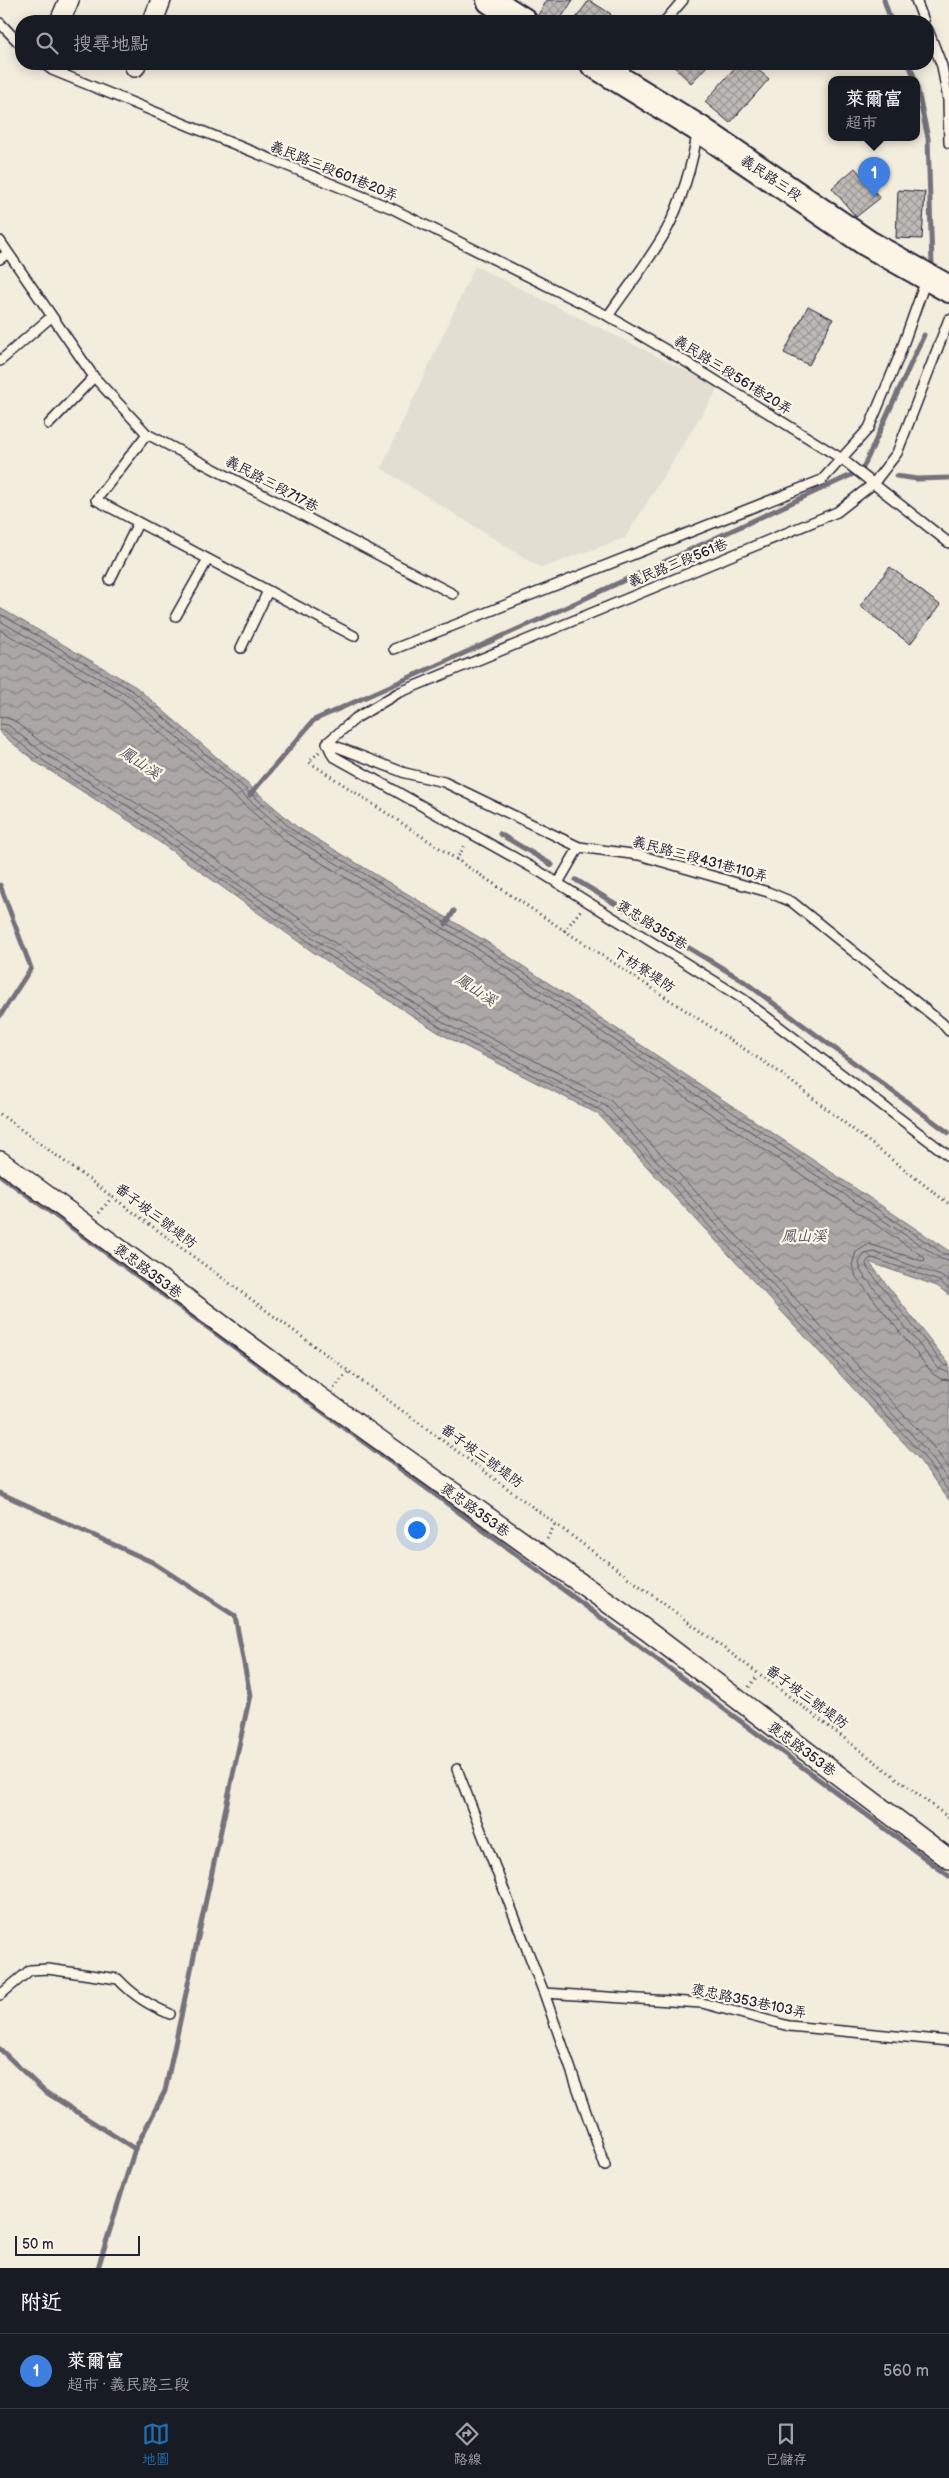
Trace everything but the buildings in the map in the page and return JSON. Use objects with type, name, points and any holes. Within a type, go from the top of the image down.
[{"type":"main road","points":[[490,0],[514,15]]},
{"type":"main road","name":"義民路三段","points":[[622,71],[698,128],[867,243],[938,282]]},
{"type":"street","points":[[62,15],[68,0]]},
{"type":"street","points":[[155,15],[161,0]]},
{"type":"street","name":"褒忠路353巷","points":[[0,1161],[332,1406],[646,1630],[949,1859]]},
{"type":"lane","points":[[670,15],[683,0]]},
{"type":"lane","points":[[916,0],[922,15]]},
{"type":"lane","points":[[0,23],[15,39]]},
{"type":"lane","points":[[934,45],[942,66],[948,100],[949,143]]},
{"type":"lane","name":"義民路三段601巷20弄","points":[[52,70],[391,208],[608,316]]},
{"type":"lane","points":[[608,316],[667,230],[696,148],[698,128]]},
{"type":"lane","name":"義民路三段717巷","points":[[0,241],[94,377],[147,434],[452,594]]},
{"type":"lane","points":[[0,259],[8,253]]},
{"type":"lane","name":"義民路三段561巷","points":[[394,649],[822,480],[869,428],[898,358],[938,282]]},
{"type":"lane","name":"義民路三段561巷20弄","points":[[608,316],[678,357],[842,459],[949,543]]},
{"type":"lane","points":[[0,362],[51,317]]},
{"type":"lane","name":"義民路三段561巷","points":[[327,743],[356,718],[398,693],[837,512],[873,484],[897,453],[949,318]]},
{"type":"lane","points":[[49,424],[94,377]]},
{"type":"lane","points":[[147,434],[96,500],[354,636]]},
{"type":"lane","points":[[110,580],[138,523]]},
{"type":"lane","points":[[176,616],[208,559]]},
{"type":"lane","points":[[241,648],[268,591]]},
{"type":"lane","name":"褒忠路355巷","points":[[327,743],[333,756],[558,883],[743,998],[949,1156]]},
{"type":"lane","name":"義民路三段431巷110弄","points":[[327,743],[405,774],[444,782],[579,847],[639,855],[768,892],[792,902],[942,1023],[949,1031]]},
{"type":"lane","points":[[558,883],[579,847]]},
{"type":"lane","points":[[457,1769],[544,1993],[605,2166]]},
{"type":"lane","points":[[0,1995],[30,1970],[48,1969],[118,1979],[131,1994],[146,2004],[170,2014]]},
{"type":"lane","name":"褒忠路353巷103弄","points":[[544,1993],[702,2003],[788,2026],[949,2041]]},
{"type":"path","name":"下枋寮堤防","points":[[327,743],[309,762],[779,1072],[949,1204]]},
{"type":"path","points":[[456,860],[473,834]]},
{"type":"path","points":[[564,931],[588,901]]},
{"type":"path","name":"番子坡三號堤防","points":[[0,1114],[782,1691],[949,1818]]},
{"type":"shaded area","points":[[475,266],[719,387],[625,538],[541,568],[381,468]]},
{"type":"water","name":"鳳山溪","points":[[0,608],[136,687],[297,827],[487,942],[949,1251],[949,1295],[937,1286],[869,1262],[949,1364],[949,1500],[917,1457],[598,1114],[441,1034],[313,952],[134,824],[36,762],[0,733]]},
{"type":"waterway","points":[[884,0],[889,15]]},
{"type":"waterway","points":[[911,70],[914,76]]},
{"type":"waterway","points":[[920,101],[928,138],[932,265]]},
{"type":"waterway","points":[[250,795],[314,720],[545,617],[862,470],[924,335]]},
{"type":"waterway","points":[[896,476],[917,479],[949,478]]},
{"type":"waterway","points":[[500,834],[552,865]]},
{"type":"waterway","points":[[576,880],[742,980],[949,1133]]},
{"type":"waterway","points":[[0,885],[31,968],[0,1016]]},
{"type":"waterway","points":[[446,924],[454,911]]},
{"type":"waterway","points":[[0,1175],[429,1490],[949,1876]]},
{"type":"waterway","points":[[0,1493],[152,1562],[235,1616],[250,1695],[165,2091],[135,2149],[98,2268]]},
{"type":"waterway","points":[[0,2049],[44,2091],[135,2149]]},
{"type":"place","name":"萊爾富","points":[[874,198]]}]
